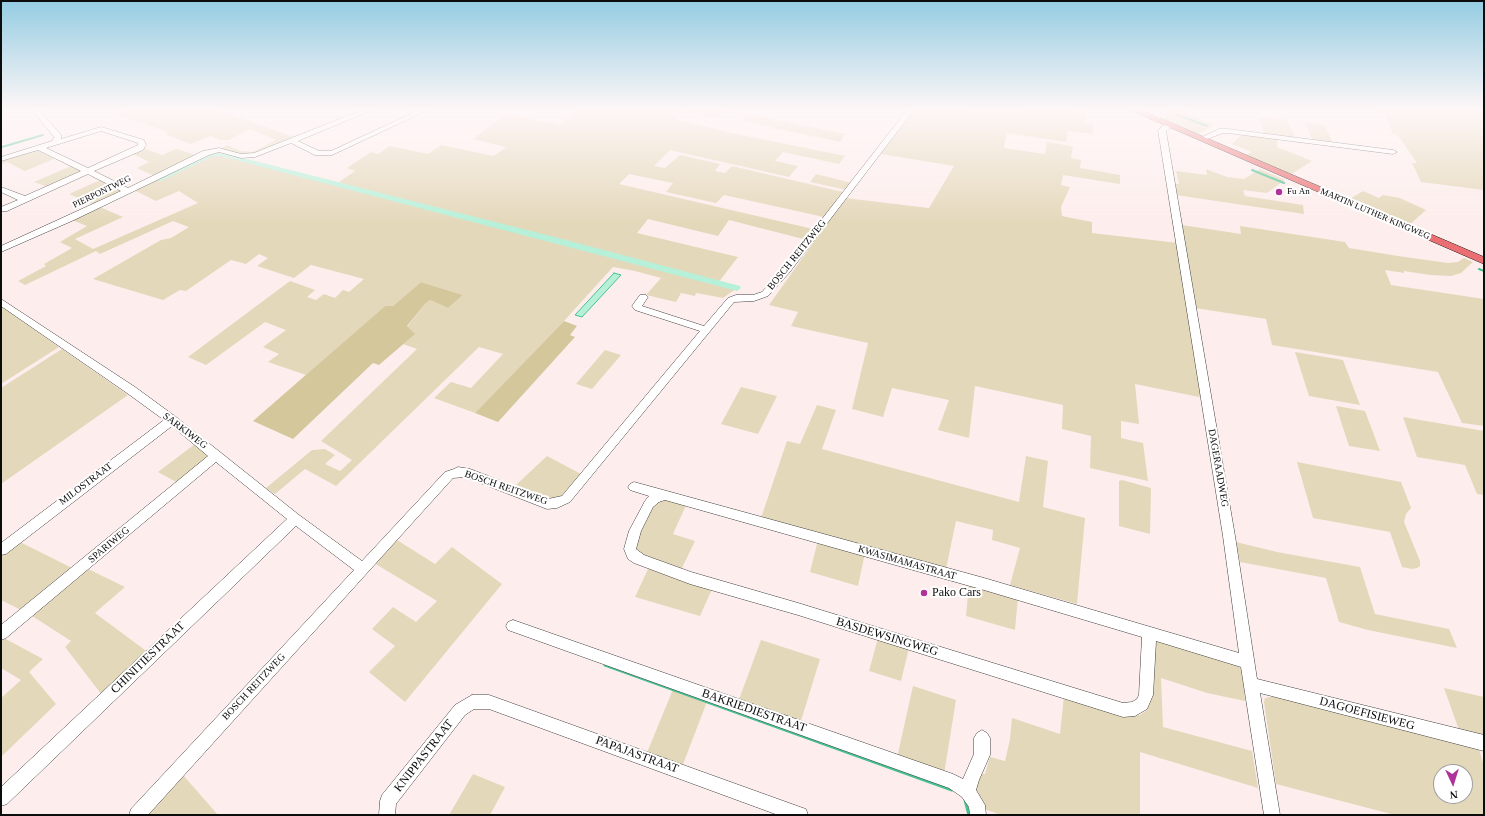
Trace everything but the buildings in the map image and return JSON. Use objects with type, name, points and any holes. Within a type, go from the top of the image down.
[{"type":"main road","name":"MARTIN LUTHER KINGWEG","points":[[1223,148],[1484,261]]},
{"type":"street","points":[[1,159],[35,148]]},
{"type":"street","points":[[40,148],[128,191]]},
{"type":"street","points":[[4,209],[140,148]]},
{"type":"street","name":"PIERPONTWEG","points":[[1,249],[71,218],[213,150],[248,156],[264,153],[275,148]]},
{"type":"street","points":[[307,148],[318,153],[329,154],[342,148]]},
{"type":"street","name":"BOSCH REITZWEG","points":[[137,815],[449,475],[458,472],[466,472],[547,504],[557,503],[566,499],[731,300],[736,298],[754,298],[765,294],[786,271],[881,148]]},
{"type":"street","name":"DAGERAADWEG","points":[[1165,148],[1229,536],[1272,815]]},
{"type":"street","points":[[1362,148],[1393,152]]},
{"type":"street","points":[[1,189],[24,199]]},
{"type":"street","points":[[643,296],[638,303],[638,308],[706,330]]},
{"type":"street","name":"SARKIWEG","points":[[1,302],[131,390],[172,420],[295,519],[363,569]]},
{"type":"street","name":"MILOSTRAAT","points":[[1,550],[172,420]]},
{"type":"street","name":"SPARIWEG","points":[[1,634],[216,456]]},
{"type":"street","name":"KWASIMAMASTRAAT","points":[[634,487],[984,584],[1248,662]]},
{"type":"street","name":"BASDEWSINGWEG","points":[[664,496],[655,498],[649,504],[635,531],[630,549],[633,555],[639,559],[690,578],[798,609],[1123,710],[1135,709],[1142,704],[1146,695],[1149,632]]},
{"type":"street","name":"CHINITIESTRAAT","points":[[1,798],[295,519]]},
{"type":"street","name":"BAKRIEDIESTRAAT","points":[[513,626],[946,779],[968,791]]},
{"type":"street","name":"DAGOEFISIEWEG","points":[[1251,684],[1484,743]]},
{"type":"street","name":"KNIPPASTRAAT","points":[[387,815],[388,801],[460,710],[472,702]]},
{"type":"street","name":"PAPAJASTRAAT","points":[[472,702],[489,702],[800,815]]},
{"type":"street","points":[[978,815],[977,805],[968,791],[982,755],[982,738]]},
{"type":"shaded area","points":[[143,148],[162,155],[176,149],[196,155],[155,176],[137,168],[149,162],[131,153]]},
{"type":"shaded area","points":[[222,148],[234,148],[240,151],[253,152],[261,148],[272,148],[262,152],[244,155]]},
{"type":"shaded area","points":[[387,148],[400,148],[428,154],[437,148],[456,148],[494,156],[505,148],[806,148],[845,156],[839,164],[783,152],[775,161],[798,166],[789,177],[670,150],[654,166],[665,168],[680,155],[720,164],[715,171],[725,173],[732,166],[843,192],[824,217],[724,195],[716,203],[666,192],[673,183],[629,174],[619,184],[813,229],[807,240],[729,220],[718,236],[648,219],[637,233],[738,257],[718,283],[737,288],[723,298],[696,293],[695,296],[681,293],[676,302],[646,295],[661,278],[613,267],[564,321],[475,413],[434,398],[451,382],[471,388],[503,354],[479,347],[336,486],[305,469],[275,494],[266,488],[312,450],[325,449],[335,455],[325,464],[340,471],[352,460],[321,441],[417,349],[403,344],[414,334],[407,327],[425,304],[430,300],[448,308],[463,295],[421,282],[393,306],[385,306],[306,375],[268,362],[279,354],[263,347],[286,330],[265,322],[206,365],[188,357],[290,281],[315,290],[307,297],[316,300],[324,294],[335,298],[343,290],[349,292],[364,279],[311,265],[294,278],[257,266],[268,258],[259,254],[246,264],[231,260],[186,291],[180,290],[163,300],[93,279],[161,240],[171,238],[189,227],[173,221],[100,254],[96,251],[25,285],[18,281],[46,266],[44,264],[72,248],[60,242],[87,226],[72,220],[100,207],[123,217],[75,239],[93,249],[198,203],[179,191],[156,201],[134,190],[210,155],[220,154],[336,184],[355,171],[347,168],[371,152],[378,154]]},
{"type":"shaded area","points":[[885,148],[1005,148],[1045,154],[1046,148],[1073,148],[1071,158],[1081,160],[1080,168],[1120,175],[1120,184],[1063,175],[1061,185],[1070,187],[1061,207],[1062,216],[1092,222],[1092,233],[1178,243],[1204,398],[1135,384],[1139,424],[1121,421],[1121,438],[1143,443],[1148,481],[1090,468],[1091,436],[1062,429],[1063,405],[975,386],[969,438],[938,430],[949,400],[892,388],[883,417],[852,409],[868,343],[791,326],[798,312],[769,305],[845,198],[929,208],[954,166],[881,154]]},
{"type":"shaded area","points":[[1242,148],[1280,148],[1312,161],[1290,175],[1246,155],[1252,152]]},
{"type":"shaded area","points":[[1407,148],[1484,148],[1484,190],[1421,182],[1412,163],[1417,163]]},
{"type":"shaded area","points":[[37,150],[54,159],[25,171],[7,162],[1,164],[1,160]]},
{"type":"shaded area","points":[[71,166],[84,172],[48,187],[34,182]]},
{"type":"shaded area","points":[[1206,169],[1227,177],[1244,179],[1260,169],[1285,180],[1267,193],[1243,190],[1245,196],[1303,205],[1304,214],[1176,195],[1175,184],[1179,184],[1176,171],[1207,175]]},
{"type":"shaded area","points":[[816,174],[852,183],[847,190],[810,182]]},
{"type":"shaded area","points":[[100,180],[123,191],[95,205],[69,194]]},
{"type":"shaded area","points":[[1363,191],[1379,198],[1383,195],[1400,198],[1426,210],[1408,226],[1348,200]]},
{"type":"shaded area","points":[[1182,225],[1241,234],[1240,226],[1345,242],[1349,248],[1398,256],[1448,263],[1458,262],[1464,258],[1473,262],[1461,273],[1451,276],[1430,275],[1404,271],[1404,273],[1385,270],[1391,285],[1484,299],[1484,426],[1462,423],[1438,372],[1272,345],[1266,319],[1195,308]]},
{"type":"shaded area","points":[[614,273],[621,275],[582,317],[575,315]]},
{"type":"shaded area","points":[[421,282],[463,295],[448,308],[430,300],[425,304],[407,326],[415,334],[379,365],[373,363],[293,439],[253,421],[385,306],[393,306]]},
{"type":"shaded area","points":[[1,306],[59,347],[1,384]]},
{"type":"shaded area","points":[[564,321],[577,326],[570,335],[575,337],[498,422],[475,413]]},
{"type":"shaded area","points":[[62,349],[128,395],[1,484],[1,388]]},
{"type":"shaded area","points":[[605,350],[621,355],[592,389],[576,384]]},
{"type":"shaded area","points":[[1295,352],[1343,360],[1360,405],[1309,396]]},
{"type":"shaded area","points":[[741,387],[777,396],[758,434],[721,424]]},
{"type":"shaded area","points":[[817,405],[836,410],[822,449],[1019,502],[1026,456],[1048,461],[1043,507],[1085,518],[1077,604],[1010,585],[1020,548],[992,540],[993,530],[956,521],[946,569],[761,518],[787,441],[800,444]]},
{"type":"shaded area","points":[[1336,406],[1365,411],[1380,451],[1349,446]]},
{"type":"shaded area","points":[[1403,417],[1484,431],[1484,495],[1477,494],[1465,465],[1417,457]]},
{"type":"shaded area","points":[[195,444],[210,458],[178,483],[158,472]]},
{"type":"shaded area","points":[[547,456],[581,474],[561,496],[548,499],[516,485]]},
{"type":"shaded area","points":[[1297,462],[1401,482],[1411,508],[1406,514],[1404,522],[1420,561],[1420,566],[1412,569],[1402,567],[1390,532],[1313,518]]},
{"type":"shaded area","points":[[1122,480],[1151,488],[1150,534],[1119,526],[1119,481]]},
{"type":"shaded area","points":[[661,498],[687,503],[673,534],[695,541],[680,572],[635,552],[633,542],[646,512]]},
{"type":"shaded area","points":[[397,540],[435,564],[452,547],[502,584],[405,702],[369,672],[395,646],[372,629],[393,607],[416,622],[437,601],[374,563]]},
{"type":"shaded area","points":[[818,540],[865,553],[858,586],[810,572]]},
{"type":"shaded area","points":[[18,541],[74,569],[23,611],[1,600],[1,554]]},
{"type":"shaded area","points":[[1236,542],[1277,552],[1360,567],[1375,614],[1449,629],[1457,648],[1368,630],[1339,622],[1326,578],[1240,562]]},
{"type":"shaded area","points":[[650,565],[713,587],[700,616],[635,597]]},
{"type":"shaded area","points":[[86,568],[125,587],[95,613],[149,653],[102,695],[65,647],[71,641],[29,614]]},
{"type":"shaded area","points":[[969,584],[1018,597],[1015,630],[966,616]]},
{"type":"shaded area","points":[[2,637],[43,659],[29,672],[56,704],[1,757],[1,698],[21,680],[1,668]]},
{"type":"shaded area","points":[[878,638],[909,648],[901,681],[869,671]]},
{"type":"shaded area","points":[[761,640],[820,659],[800,724],[738,702]]},
{"type":"shaded area","points":[[1157,641],[1238,665],[1241,669],[1243,674],[1245,701],[1207,693],[1161,678],[1163,727],[1252,751],[1258,788],[1140,752],[1140,815],[1001,815],[981,808],[973,785],[977,774],[985,774],[990,757],[1005,761],[1010,739],[1012,718],[1060,734],[1064,696],[1129,716],[1140,715],[1147,710],[1154,691],[1153,653],[1154,644]]},
{"type":"shaded area","points":[[913,686],[956,700],[944,774],[897,758]]},
{"type":"shaded area","points":[[674,687],[708,699],[682,767],[646,755]]},
{"type":"shaded area","points":[[1444,688],[1484,697],[1484,735],[1459,730]]},
{"type":"shaded area","points":[[1277,697],[1478,746],[1484,766],[1484,815],[1395,815],[1276,784],[1264,702],[1265,698]]},
{"type":"shaded area","points":[[473,774],[505,787],[490,815],[449,815]]},
{"type":"shaded area","points":[[183,775],[218,815],[145,815]]},
{"type":"waterway","points":[[158,179],[210,155],[220,154],[737,288]]},
{"type":"waterway","points":[[1252,170],[1284,183]]},
{"type":"waterway","points":[[1479,269],[1484,271]]},
{"type":"waterway","points":[[605,665],[952,790]]},
{"type":"waterway","points":[[965,800],[969,815]]},
{"type":"place","name":"Fu An","points":[[1279,192]]},
{"type":"place","name":"Pako Cars","points":[[924,593]]}]
